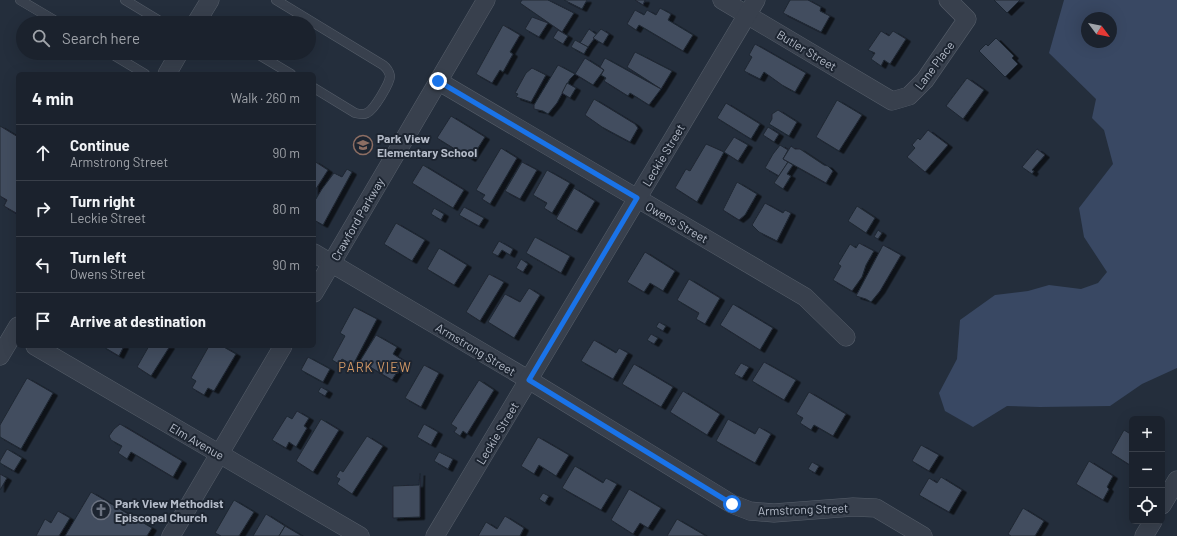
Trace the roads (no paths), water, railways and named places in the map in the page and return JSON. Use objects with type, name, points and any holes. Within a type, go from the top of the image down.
[{"type":"street","points":[[203,16],[210,0]]},
{"type":"street","name":"Crawford Parkway","points":[[316,289],[486,0]]},
{"type":"street","name":"Butler Street","points":[[722,0],[751,8],[892,101]]},
{"type":"street","name":"Lane Place","points":[[892,101],[909,96],[925,80],[967,19],[948,0]]},
{"type":"street","name":"Leckie Street","points":[[436,536],[751,8]]},
{"type":"street","points":[[168,72],[175,60]]},
{"type":"street","name":"Owens Street","points":[[438,81],[805,297],[846,337]]},
{"type":"street","name":"Armstrong Street","points":[[316,254],[529,380],[732,504],[750,511],[774,512],[853,507],[876,508],[923,536]]},
{"type":"street","points":[[0,356],[12,330]]},
{"type":"street","name":"Elm Avenue","points":[[38,348],[360,536]]},
{"type":"street","points":[[171,536],[282,348]]},
{"type":"street","points":[[1144,536],[1151,524]]},
{"type":"lane","points":[[20,0],[47,16]]},
{"type":"lane","points":[[124,0],[151,16]]},
{"type":"lane","points":[[276,0],[302,16]]},
{"type":"lane","points":[[316,24],[383,65],[388,70],[390,77],[388,84],[373,108],[368,113],[361,115],[355,113],[316,89]]},
{"type":"lane","points":[[122,60],[142,72]]},
{"type":"lane","points":[[268,60],[288,72]]},
{"type":"water","points":[[1064,0],[1177,0],[1177,368],[1142,384],[1110,406],[1007,406],[973,427],[945,411],[939,393],[957,359],[960,320],[995,295],[1028,291],[1049,285],[1081,289],[1098,283],[1107,272],[1084,237],[1079,208],[1113,164],[1104,130],[1092,118],[1096,99],[1049,53]]},
{"type":"place","name":"Park View Elementary School","points":[[363,145]]},
{"type":"place","name":"Park View Methodist Episcopal Church","points":[[101,510]]},
{"type":"district","name":"PARK VIEW","points":[[375,367]]}]
